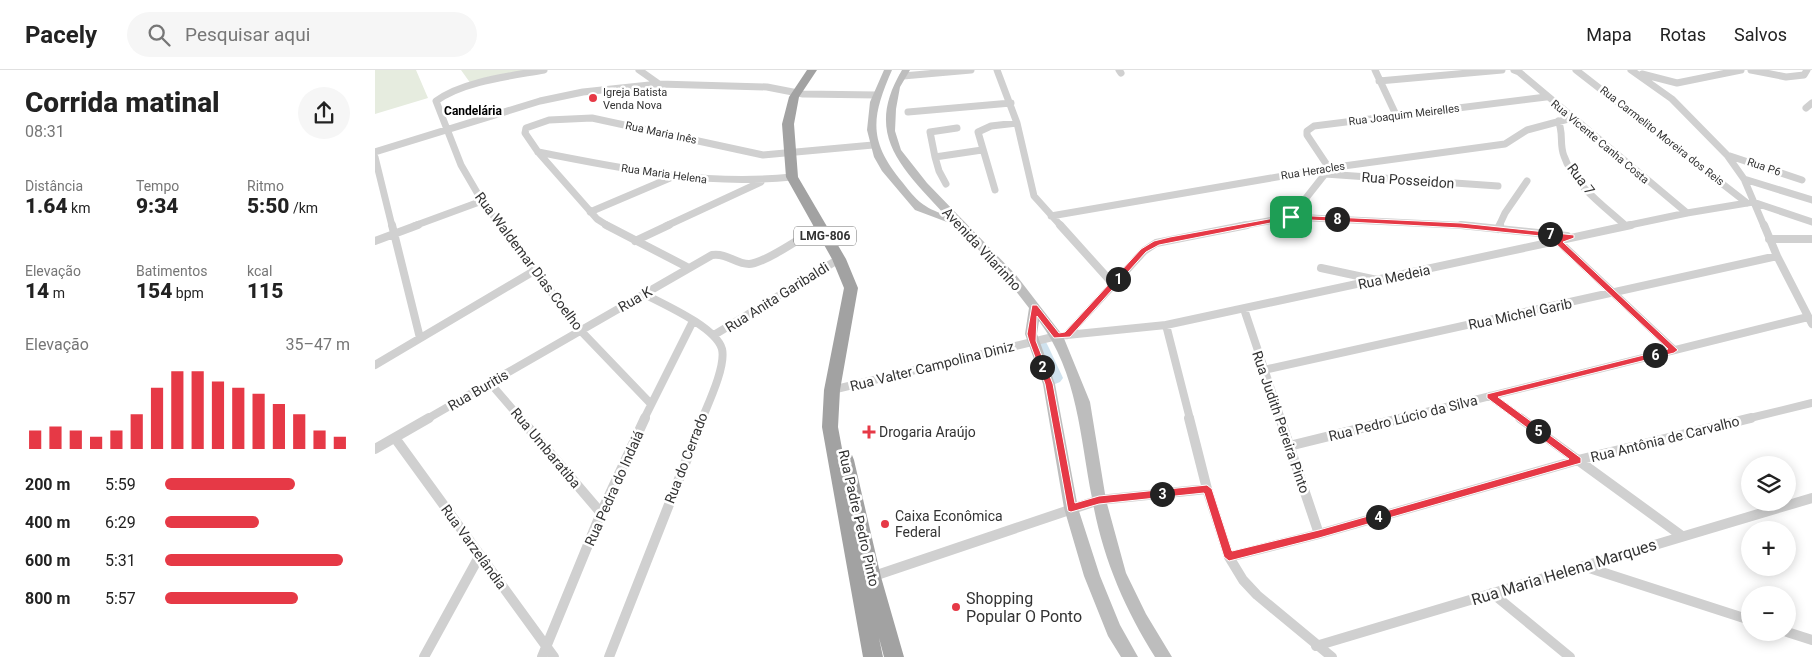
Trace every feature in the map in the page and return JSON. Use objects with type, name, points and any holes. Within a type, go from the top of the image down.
[{"type":"highway","name":"Rua Padre Pedro Pinto","points":[[802,70],[788,124],[791,177],[839,259],[851,288],[830,427],[865,579],[873,657]]},
{"type":"highway","name":"Rua Padre Pedro Pinto","points":[[796,90],[811,70]]},
{"type":"highway","name":"Rua Padre Pedro Pinto","points":[[865,579],[894,657]]},
{"type":"main road","points":[[905,73],[889,70],[877,95],[872,121],[873,145],[883,166],[919,208],[961,226]]},
{"type":"main road","name":"Avenida Vilarinho","points":[[905,73],[896,86],[891,109],[890,131],[896,150],[923,185],[1012,278],[1035,307],[1062,336],[1083,402],[1099,500],[1119,574],[1140,619],[1164,657]]},
{"type":"main road","points":[[877,95],[896,86]]},
{"type":"main road","points":[[1035,307],[1032,338],[1049,384],[1071,508],[1091,576],[1114,630],[1130,657]]},
{"type":"street","name":"Rua Waldemar Dias Coelho","points":[[544,70],[491,80],[437,99],[436,101],[461,165],[482,202],[581,331],[651,404]]},
{"type":"street","points":[[639,70],[646,77],[659,84]]},
{"type":"street","points":[[905,73],[971,70]]},
{"type":"street","points":[[997,70],[1017,123],[1034,196],[1114,285]]},
{"type":"street","points":[[1375,70],[1397,117]]},
{"type":"street","points":[[1379,81],[1502,70]]},
{"type":"street","name":"Rua Vicente Canha Costa","points":[[1514,70],[1687,213]]},
{"type":"street","name":"Rua Carmelito Moreira dos Reis","points":[[1576,70],[1750,202]]},
{"type":"street","points":[[1697,70],[1707,77]]},
{"type":"street","points":[[1632,71],[1677,83],[1741,70]]},
{"type":"street","points":[[1751,70],[1786,77],[1804,75],[1807,70]]},
{"type":"street","points":[[1632,71],[1672,99],[1727,155],[1745,179],[1750,202],[1810,321]]},
{"type":"street","points":[[375,152],[540,101],[583,92],[659,84],[767,87],[877,95]]},
{"type":"street","name":"Rua Joaquim Meirelles","points":[[1324,171],[1307,135],[1309,128],[1314,126],[1547,97]]},
{"type":"street","points":[[908,112],[1011,103]]},
{"type":"street","name":"Rua Maria Inês","points":[[538,152],[525,133],[526,128],[531,124],[591,118],[763,155],[790,154]]},
{"type":"street","name":"Rua Heracles","points":[[1051,216],[1324,171],[1505,144],[1527,130],[1571,118]]},
{"type":"street","name":"Rua 7","points":[[1558,121],[1563,128],[1563,153],[1572,171],[1594,197],[1626,226]]},
{"type":"street","points":[[995,190],[978,132],[981,129],[1017,123]]},
{"type":"street","points":[[946,184],[939,171],[930,132],[957,128]]},
{"type":"street","points":[[790,154],[873,145]]},
{"type":"street","points":[[935,156],[982,150]]},
{"type":"street","points":[[538,152],[590,212],[613,230],[689,268]]},
{"type":"street","name":"Rua Maria Helena","points":[[538,152],[671,177],[738,182],[791,177]]},
{"type":"street","name":"Rua P6","points":[[1727,155],[1802,180]]},
{"type":"street","points":[[375,157],[420,338]]},
{"type":"street","points":[[1291,217],[1324,171]]},
{"type":"street","name":"Rua Posseidon","points":[[1324,171],[1498,186]]},
{"type":"street","points":[[590,212],[671,177]]},
{"type":"street","points":[[1745,179],[1812,200]]},
{"type":"street","points":[[635,241],[763,181]]},
{"type":"street","points":[[1498,229],[1505,213],[1527,181]]},
{"type":"street","points":[[375,241],[482,202]]},
{"type":"street","points":[[1750,202],[1812,222]]},
{"type":"street","name":"Rua Medeia","points":[[1032,338],[1167,325],[1380,281],[1572,237],[1750,202]]},
{"type":"street","points":[[1062,336],[1114,285],[1144,251],[1156,243],[1170,239],[1291,217],[1498,229],[1572,237]]},
{"type":"street","name":"Rua K","points":[[581,331],[712,255],[721,253],[740,264],[748,266],[758,263],[820,226]]},
{"type":"street","points":[[1769,239],[1812,239]]},
{"type":"street","points":[[1558,241],[1674,350]]},
{"type":"street","name":"Rua Michel Garib","points":[[1264,370],[1777,256]]},
{"type":"street","name":"Rua Anita Garibaldi","points":[[714,336],[839,259]]},
{"type":"street","points":[[1321,268],[1380,281]]},
{"type":"street","points":[[375,365],[534,271]]},
{"type":"street","points":[[644,294],[693,321],[714,336]]},
{"type":"street","points":[[1802,305],[1812,305]]},
{"type":"street","name":"Rua Judith Pereira Pinto","points":[[1244,309],[1319,534]]},
{"type":"street","name":"Rua Pedra do Indaiá","points":[[544,652],[601,513],[651,404],[693,321]]},
{"type":"street","name":"Rua Pedro Lúcio da Silva","points":[[1289,446],[1674,350],[1810,321]]},
{"type":"street","points":[[1167,325],[1207,489],[1229,557],[1243,580],[1257,595],[1316,646],[1332,657]]},
{"type":"street","name":"Rua Buritis","points":[[375,449],[581,331]]},
{"type":"street","name":"Rua do Cerrado","points":[[609,657],[710,399],[720,366],[722,348],[720,341],[714,336]]},
{"type":"street","name":"Rua Valter Campolina Diniz","points":[[835,385],[1032,338]]},
{"type":"street","name":"Rua Umbaratiba","points":[[490,382],[601,513]]},
{"type":"street","points":[[1490,396],[1682,536]]},
{"type":"street","name":"Rua Antônia de Carvalho","points":[[1229,557],[1319,534],[1577,460],[1812,403]]},
{"type":"street","name":"Rua Varzelândia","points":[[395,438],[480,555],[544,652],[554,657]]},
{"type":"street","points":[[865,579],[1099,500],[1207,489]]},
{"type":"street","name":"Rua Maria Helena Marques","points":[[1316,646],[1812,498]]},
{"type":"street","points":[[424,657],[480,555]]},
{"type":"street","points":[[1583,566],[1741,617]]},
{"type":"street","points":[[1492,593],[1570,657]]},
{"type":"street","points":[[1796,635],[1812,640]]},
{"type":"shaded area","points":[[375,70],[416,70],[428,98],[375,114]]},
{"type":"shaded area","points":[[461,70],[530,70],[471,84]]},
{"type":"waterway","points":[[1041,346],[1055,378]]},
{"type":"place","name":"Igreja Batista Venda Nova","points":[[593,98]]},
{"type":"place","name":"Drogaria Araújo","points":[[869,432]]},
{"type":"place","name":"Caixa Econômica Federal","points":[[885,524]]},
{"type":"place","name":"Shopping Popular O Ponto","points":[[956,607]]},
{"type":"district","name":"Candelária","points":[[473,111]]},
{"type":"route","points":[[1291,217],[1461,225],[1572,237],[1558,241],[1674,350],[1490,396],[1577,460],[1319,534],[1229,557],[1207,489],[1099,500],[1071,508],[1049,384],[1031,334],[1035,307],[1057,336],[1067,335],[1144,251],[1156,243],[1291,217]]}]
